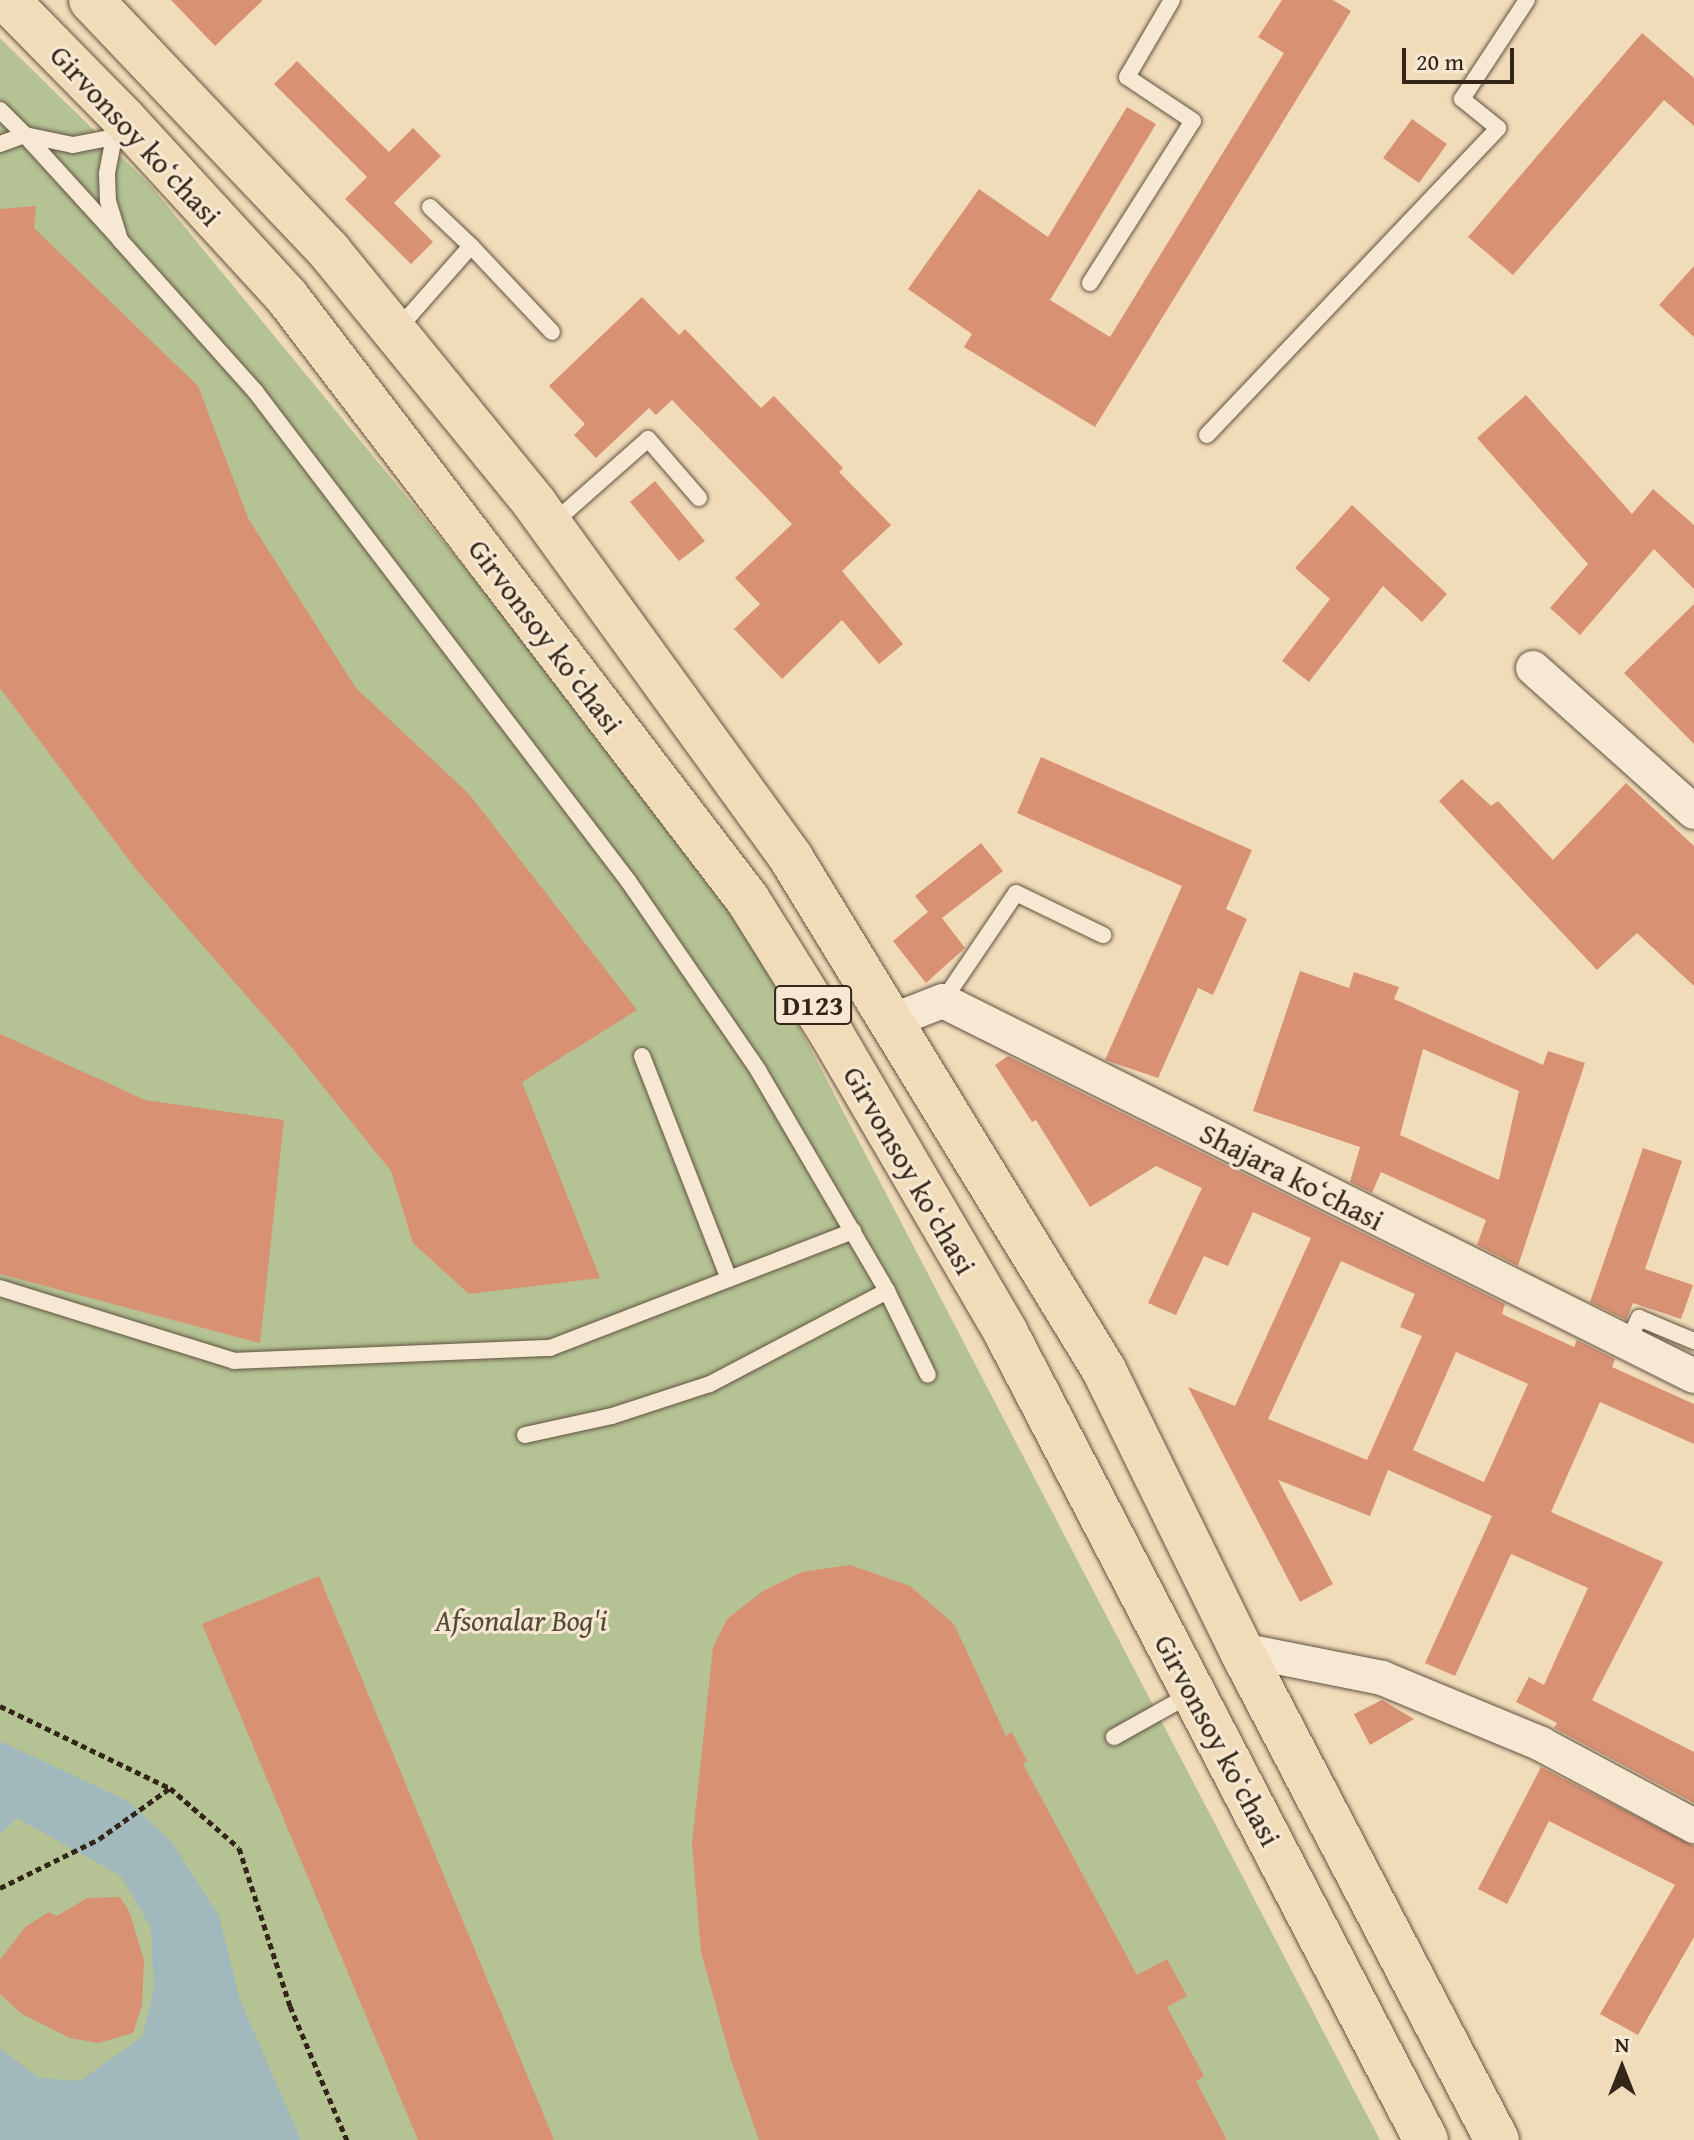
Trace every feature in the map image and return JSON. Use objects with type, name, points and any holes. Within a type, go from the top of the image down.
[{"type":"main road","name":"Girvonsoy koʻchasi","points":[[7,0],[119,128],[287,297],[748,900],[831,1033],[1006,1333],[1426,2140]]},
{"type":"main road","name":"Girvonsoy koʻchasi","points":[[91,0],[329,251],[551,525],[791,858],[1104,1370],[1241,1650],[1497,2140]]},
{"type":"main road","points":[[119,128],[154,63]]},
{"type":"street","points":[[1533,668],[1694,812]]},
{"type":"street","points":[[889,1022],[943,1001]]},
{"type":"street","name":"Shajara koʻchasi","points":[[943,1001],[1694,1376]]},
{"type":"street","points":[[1241,1650],[1382,1678],[1541,1744],[1694,1826]]},
{"type":"lane","points":[[1090,283],[1193,121],[1127,77],[1172,0]]},
{"type":"lane","points":[[1207,435],[1498,128],[1462,99],[1527,0]]},
{"type":"lane","points":[[0,110],[255,391],[629,882],[758,1070],[887,1291],[928,1375]]},
{"type":"lane","points":[[0,144],[25,135],[73,145],[119,128]]},
{"type":"lane","points":[[119,128],[107,174],[108,201],[120,240]]},
{"type":"lane","points":[[430,207],[552,332]]},
{"type":"lane","points":[[395,332],[471,246]]},
{"type":"lane","points":[[551,525],[648,439],[699,498]]},
{"type":"lane","points":[[943,1001],[1016,893],[1103,935]]},
{"type":"lane","points":[[642,1056],[729,1279]]},
{"type":"lane","points":[[0,1288],[234,1361],[550,1348],[853,1231]]},
{"type":"lane","points":[[525,1435],[612,1416],[710,1384],[887,1291]]},
{"type":"lane","points":[[1627,1343],[1639,1318],[1694,1341]]},
{"type":"lane","points":[[1114,1737],[1193,1693]]},
{"type":"path","points":[[0,1706],[170,1788],[239,1848],[290,2006],[347,2140]]},
{"type":"path","points":[[0,1888],[99,1839],[170,1788]]},
{"type":"green space","name":"Afsonalar Bog'i","points":[[0,38],[151,186],[724,883],[1380,2140],[0,2140]]},
{"type":"water","points":[[0,1741],[128,1801],[171,1841],[219,1916],[240,2000],[301,2140],[0,2140],[0,2048],[39,2078],[80,2081],[142,2037],[154,1991],[151,1928],[121,1876],[17,1818],[0,1834]]},
{"type":"building","points":[[171,0],[263,0],[215,46]]},
{"type":"building","points":[[1282,0],[1333,0],[1351,11],[1095,427],[964,347],[972,334],[908,289],[979,189],[1048,237],[1127,107],[1156,124],[1050,300],[1110,337],[1284,53],[1258,37]]},
{"type":"building","points":[[1642,33],[1694,78],[1694,126],[1664,100],[1513,275],[1468,237]]},
{"type":"building","points":[[297,61],[389,152],[413,128],[441,156],[394,203],[433,242],[411,264],[345,199],[367,177],[274,84]]},
{"type":"building","points":[[1412,119],[1447,144],[1419,183],[1383,158]]},
{"type":"building","points":[[36,206],[34,228],[198,386],[249,520],[356,688],[469,794],[637,1010],[522,1082],[600,1278],[469,1294],[413,1243],[391,1171],[292,1048],[135,868],[0,688],[0,209]]},
{"type":"building","points":[[1694,266],[1694,337],[1659,305]]},
{"type":"building","points":[[642,297],[679,335],[685,329],[761,408],[774,396],[843,468],[839,472],[891,525],[842,571],[903,644],[879,664],[842,620],[782,679],[734,629],[760,604],[735,578],[792,524],[672,400],[656,415],[649,408],[596,458],[574,435],[585,424],[549,386]]},
{"type":"building","points":[[1526,395],[1632,514],[1653,489],[1694,525],[1694,589],[1654,549],[1580,635],[1550,608],[1588,564],[1477,438]]},
{"type":"building","points":[[655,481],[705,541],[679,561],[630,502]]},
{"type":"building","points":[[1352,505],[1447,594],[1422,622],[1383,586],[1309,682],[1282,661],[1330,599],[1295,568]]},
{"type":"building","points":[[1694,604],[1694,744],[1624,673]]},
{"type":"building","points":[[1041,757],[1252,850],[1226,909],[1247,919],[1213,995],[1198,988],[1158,1078],[1105,1060],[1182,886],[1017,813]]},
{"type":"building","points":[[1462,779],[1491,806],[1498,801],[1553,860],[1626,783],[1694,846],[1694,986],[1637,933],[1597,970],[1439,801]]},
{"type":"building","points":[[981,843],[1003,871],[942,918],[965,948],[926,983],[893,941],[928,912],[915,896]]},
{"type":"building","points":[[1300,971],[1349,988],[1354,972],[1399,987],[1394,999],[1543,1065],[1548,1051],[1585,1063],[1518,1266],[1477,1245],[1486,1220],[1381,1172],[1372,1193],[1350,1182],[1360,1147],[1253,1111]],"holes":[[[1423,1049],[1519,1091],[1499,1180],[1400,1135]]]},
{"type":"building","points":[[0,1034],[145,1100],[284,1120],[260,1343],[0,1274]]},
{"type":"building","points":[[1008,1056],[1505,1304],[1502,1314],[1574,1347],[1577,1340],[1615,1359],[1612,1367],[1694,1404],[1694,1444],[1600,1402],[1551,1512],[1663,1562],[1592,1700],[1694,1752],[1694,1803],[1554,1728],[1557,1723],[1516,1702],[1529,1677],[1544,1685],[1588,1588],[1511,1554],[1455,1676],[1425,1663],[1492,1516],[1388,1470],[1370,1516],[1278,1480],[1333,1584],[1300,1602],[1188,1387],[1235,1406],[1311,1238],[1253,1212],[1228,1266],[1204,1256],[1176,1315],[1148,1303],[1202,1188],[1156,1166],[1090,1207],[1036,1120],[1032,1122],[995,1065]],"holes":[[[1341,1261],[1415,1294],[1400,1327],[1422,1336],[1367,1460],[1268,1419]],[[1456,1352],[1528,1384],[1484,1482],[1413,1450]]]},
{"type":"building","points":[[1643,1148],[1682,1161],[1645,1269],[1693,1285],[1681,1319],[1633,1303],[1626,1320],[1590,1302]]},
{"type":"building","points":[[850,1565],[910,1586],[954,1624],[1006,1736],[1012,1732],[1027,1761],[1023,1764],[1137,1975],[1167,1959],[1187,1996],[1167,2007],[1204,2076],[1196,2081],[1227,2140],[759,2140],[731,2060],[701,1952],[692,1844],[713,1647],[727,1619],[763,1591],[802,1572]]},
{"type":"building","points":[[319,1576],[554,2140],[418,2140],[202,1624]]},
{"type":"building","points":[[1382,1700],[1414,1719],[1370,1745],[1354,1714]]},
{"type":"building","points":[[1541,1767],[1694,1846],[1694,1937],[1638,2035],[1600,2014],[1675,1885],[1549,1821],[1507,1904],[1478,1889]]},
{"type":"building","points":[[120,1897],[129,1911],[144,1960],[142,2005],[133,2033],[98,2043],[70,2038],[22,2014],[0,1994],[0,1960],[25,1927],[49,1912],[57,1916],[87,1898]]}]
